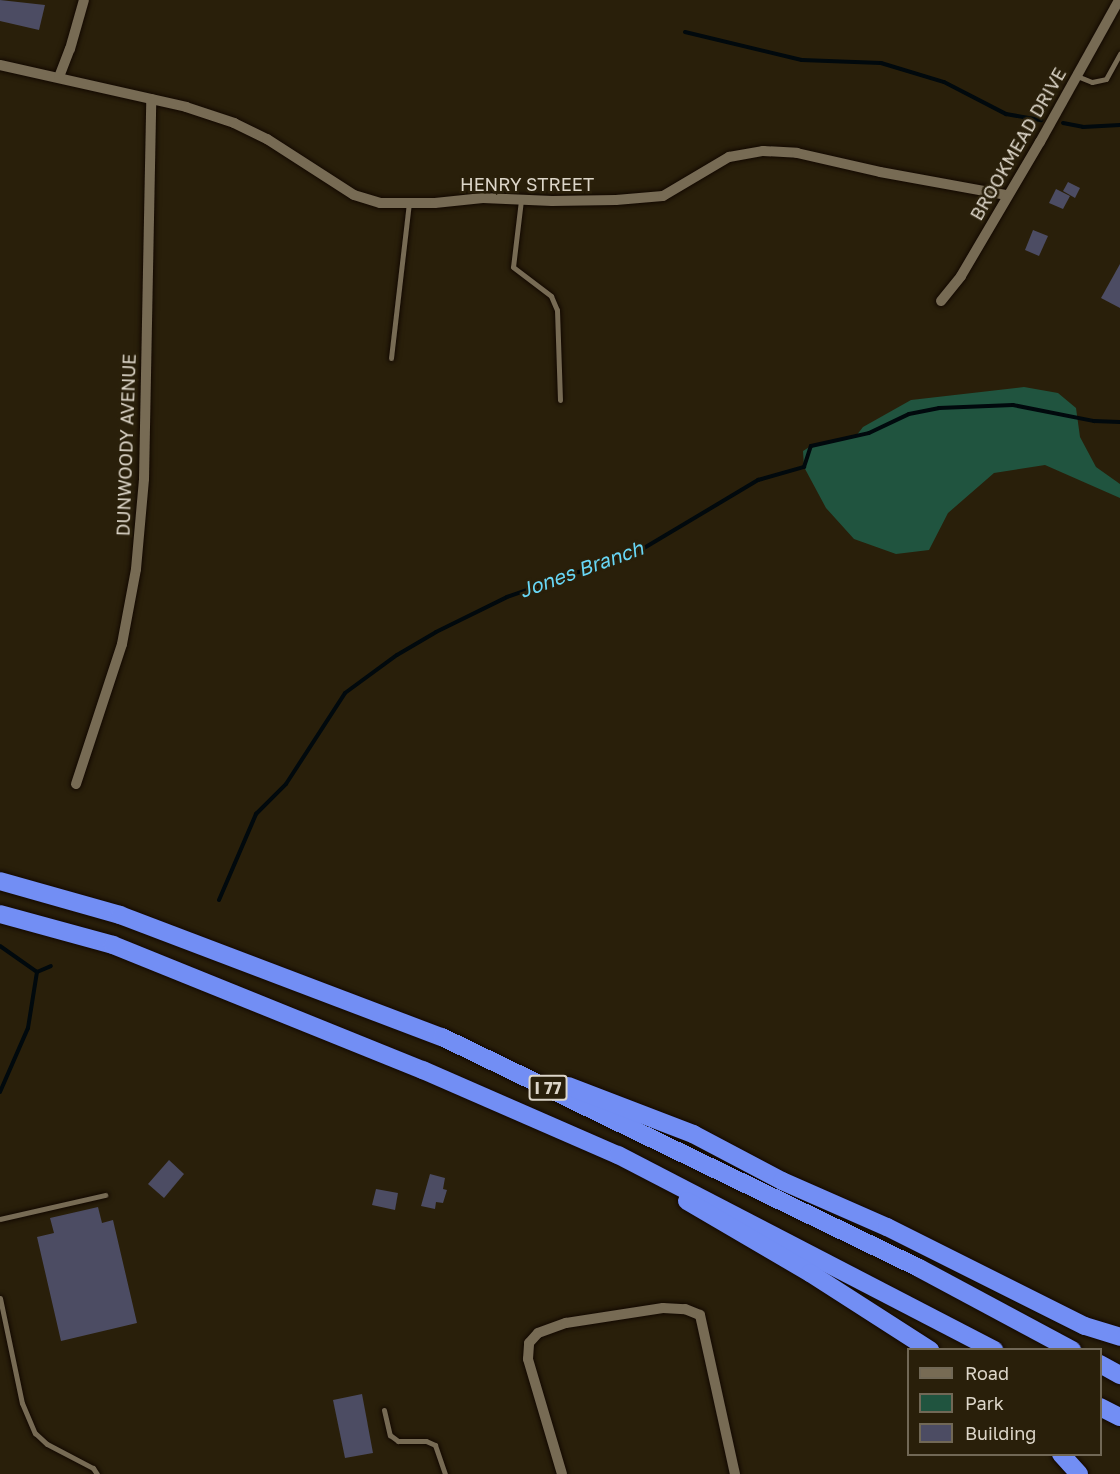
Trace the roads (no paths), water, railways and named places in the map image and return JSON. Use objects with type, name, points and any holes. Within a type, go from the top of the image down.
[{"type":"highway","name":"I 77","points":[[0,881],[120,915],[442,1037],[919,1268],[1068,1348]]},
{"type":"highway","name":"I 77","points":[[0,914],[113,945],[423,1070],[618,1155],[990,1348]]},
{"type":"highway","points":[[442,1037],[693,1134],[782,1181],[887,1227],[1085,1326],[1120,1337]]},
{"type":"highway","points":[[618,1155],[713,1219],[810,1273],[927,1348]]},
{"type":"highway","points":[[1102,1365],[1120,1375]]},
{"type":"highway","points":[[1102,1408],[1120,1418]]},
{"type":"highway","points":[[1062,1456],[1079,1474]]},
{"type":"street","points":[[59,77],[70,49],[84,0]]},
{"type":"street","name":"BROOKMEAD DRIVE","points":[[941,301],[961,276],[1118,7]]},
{"type":"street","name":"HENRY STREET","points":[[0,65],[152,99],[234,123],[267,139],[354,195],[380,203],[483,198],[616,200],[663,196],[729,157],[763,151],[797,153],[880,172],[1007,195]]},
{"type":"street","name":"DUNWOODY AVENUE","points":[[76,784],[122,644],[136,569],[144,479],[152,99]]},
{"type":"street","points":[[562,1474],[528,1359],[529,1343],[538,1333],[566,1323],[663,1308],[685,1310],[700,1315],[735,1474]]},
{"type":"lane","points":[[1077,76],[1092,82],[1106,79],[1120,54]]},
{"type":"lane","points":[[522,200],[513,267],[540,284],[551,296],[557,310],[560,400]]},
{"type":"lane","points":[[391,358],[409,203]]},
{"type":"lane","points":[[0,1219],[105,1196]]},
{"type":"lane","points":[[0,1298],[22,1403],[34,1433],[47,1444],[93,1468],[97,1474]]},
{"type":"lane","points":[[384,1410],[390,1435],[398,1442],[426,1441],[435,1444],[445,1474]]},
{"type":"waterway","points":[[685,32],[802,60],[881,63],[944,82],[1006,114],[1041,120]]},
{"type":"waterway","points":[[1063,123],[1083,127],[1120,125]]},
{"type":"waterway","name":"Jones Branch","points":[[219,900],[256,814],[286,784],[345,693],[397,655],[436,632],[507,597],[639,551],[758,480],[804,467],[811,446],[869,433],[909,414],[939,408],[1013,405],[1094,421],[1120,422]]},
{"type":"waterway","name":"Jones Branch","points":[[0,946],[37,972]]},
{"type":"waterway","name":"Jones Branch","points":[[37,972],[51,966]]},
{"type":"waterway","points":[[0,1092],[28,1028],[37,972]]}]
